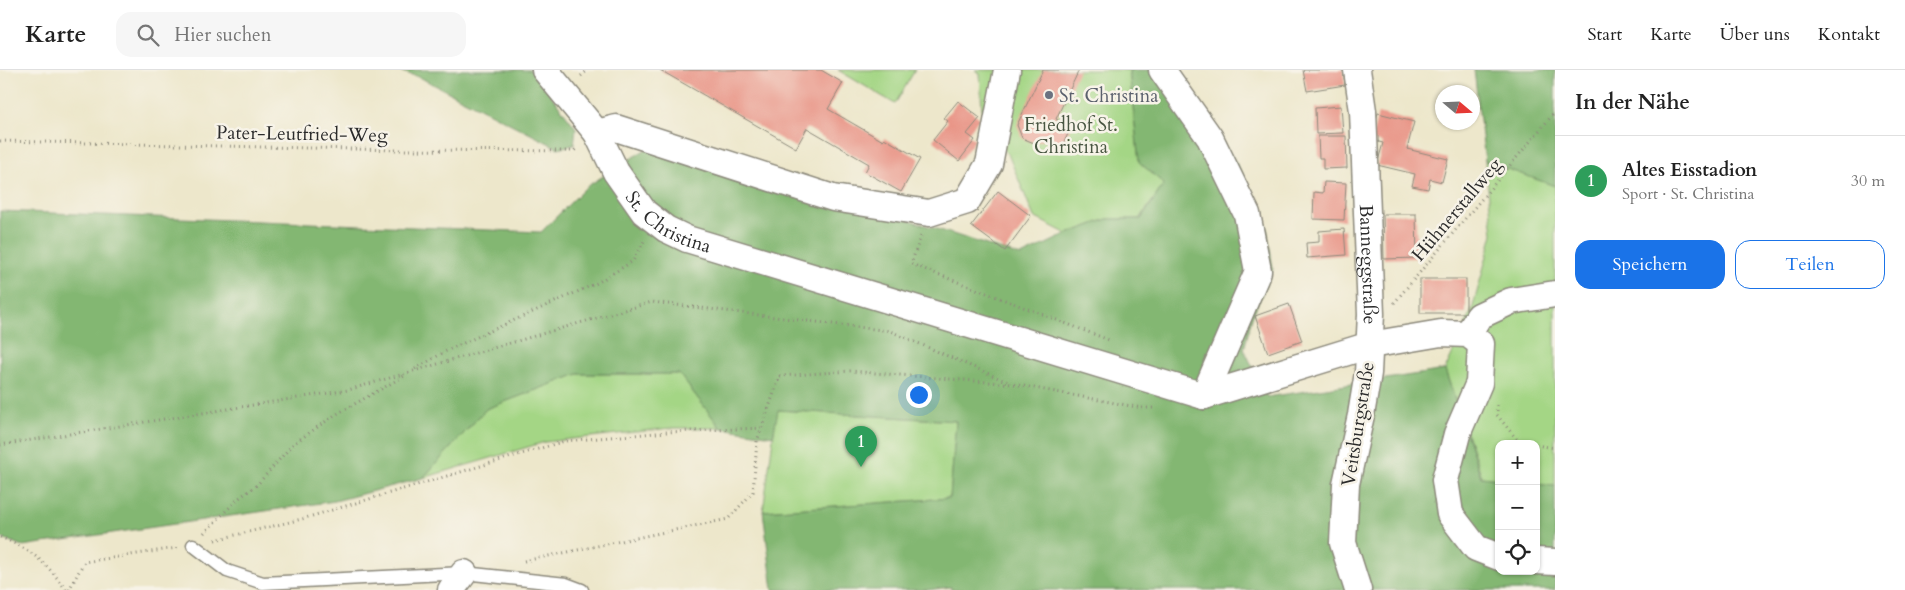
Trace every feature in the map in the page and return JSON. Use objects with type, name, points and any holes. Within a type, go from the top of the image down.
[{"type":"street","name":"St. Christina","points":[[545,70],[597,133],[616,172],[644,212],[655,221],[688,239],[1204,396]]},
{"type":"street","points":[[597,133],[616,128],[832,198],[929,213],[966,202],[989,164],[1007,70]]},
{"type":"street","points":[[1162,70],[1210,138],[1247,214],[1258,271],[1204,396]]},
{"type":"street","name":"Banneggstraße","points":[[1204,396],[1370,345],[1371,314],[1363,112],[1357,70]]},
{"type":"street","points":[[1495,555],[1476,548],[1450,514],[1445,480],[1457,434],[1479,383],[1481,344],[1468,334],[1479,316],[1511,301],[1555,294]]},
{"type":"street","name":"Veitsburgstraße","points":[[1358,590],[1343,543],[1346,484],[1362,416],[1370,345],[1442,333],[1468,334]]},
{"type":"street","points":[[1540,561],[1555,562]]},
{"type":"lane","points":[[193,545],[227,571],[263,583],[458,581],[566,584],[582,590]]},
{"type":"path","name":"Hühnerstallweg","points":[[1371,314],[1393,305],[1555,112]]},
{"type":"path","name":"Pater-Leutfried-Weg","points":[[0,141],[398,150],[574,150],[584,140],[597,133]]},
{"type":"path","points":[[193,545],[239,498],[257,484],[293,444],[335,415],[448,350],[597,283],[634,261],[655,221]]},
{"type":"path","points":[[911,264],[1110,340]]},
{"type":"path","points":[[0,445],[348,390],[652,302],[890,331],[1013,384]]},
{"type":"path","points":[[523,561],[728,520],[753,492],[760,428],[780,376],[850,371],[1013,384],[1142,408],[1161,408]]},
{"type":"path","points":[[0,537],[22,546],[50,567],[67,590],[84,562],[193,545],[294,521],[565,441],[668,432],[760,428]]},
{"type":"path","points":[[1540,446],[1555,448]]},
{"type":"green space","points":[[395,70],[532,70],[576,128],[574,145],[558,148],[419,77]]},
{"type":"green space","points":[[838,70],[915,70],[895,104]]},
{"type":"green space","name":"Friedhof St. Christina","points":[[975,70],[1129,70],[1139,162],[1164,184],[1140,219],[1107,219],[1067,234],[1034,217],[1008,154],[983,130],[980,74]]},
{"type":"green space","points":[[1129,70],[1176,70],[1243,174],[1267,228],[1273,269],[1252,317],[1244,349],[1267,397],[1445,370],[1481,477],[1495,479],[1495,575],[1540,575],[1540,484],[1555,486],[1555,590],[951,590],[951,587],[927,590],[773,590],[763,511],[950,498],[956,421],[778,410],[773,436],[721,428],[679,374],[578,374],[486,409],[423,478],[335,501],[22,546],[0,537],[0,211],[541,232],[586,187],[646,149],[897,216],[1021,256],[1067,234],[1107,219],[1141,219],[1164,184],[1139,162]]},
{"type":"green space","points":[[1474,70],[1555,70],[1555,186],[1485,161],[1480,120],[1480,85],[1476,85]]},
{"type":"green space","points":[[1485,161],[1555,186],[1555,486],[1540,484],[1540,440],[1495,440],[1495,479],[1482,477],[1445,370],[1472,310],[1493,234]]},
{"type":"green space","points":[[578,374],[679,374],[721,428],[671,428],[545,442],[423,478],[486,409]]},
{"type":"green space","points":[[777,410],[956,421],[950,498],[763,511]]},
{"type":"building","points":[[660,70],[821,70],[843,83],[828,109],[883,141],[884,138],[920,159],[901,192],[865,172],[869,164],[807,128],[796,148]]},
{"type":"building","name":"St. Christina","points":[[1043,70],[1079,70],[1056,119],[1071,127],[1062,147],[1044,140],[1034,143],[1022,138],[1017,125]]},
{"type":"building","points":[[1303,70],[1343,70],[1345,85],[1307,91]]},
{"type":"building","points":[[958,101],[980,118],[967,134],[975,140],[959,161],[933,140],[948,121],[944,118]]},
{"type":"building","points":[[1341,106],[1343,133],[1316,134],[1315,108]]},
{"type":"building","points":[[1378,113],[1414,122],[1407,149],[1448,159],[1442,182],[1430,179],[1428,189],[1412,186],[1415,174],[1377,165],[1383,143],[1371,140]]},
{"type":"building","points":[[1318,136],[1346,136],[1347,168],[1323,169],[1323,158],[1319,158]]},
{"type":"building","points":[[1324,182],[1346,183],[1344,220],[1313,219],[1314,192],[1323,193]]},
{"type":"building","points":[[998,191],[1031,216],[1005,251],[971,226]]},
{"type":"building","points":[[1383,214],[1416,214],[1417,258],[1384,259]]},
{"type":"building","points":[[1344,229],[1346,255],[1307,258],[1306,243],[1319,242],[1319,231]]},
{"type":"building","points":[[1420,279],[1466,279],[1466,313],[1420,313]]},
{"type":"building","points":[[1289,304],[1302,341],[1268,353],[1255,316]]},
{"type":"place","name":"St. Christina","points":[[1049,95]]},
{"type":"place","name":"Altes Eisstadion","points":[[861,467]]}]
